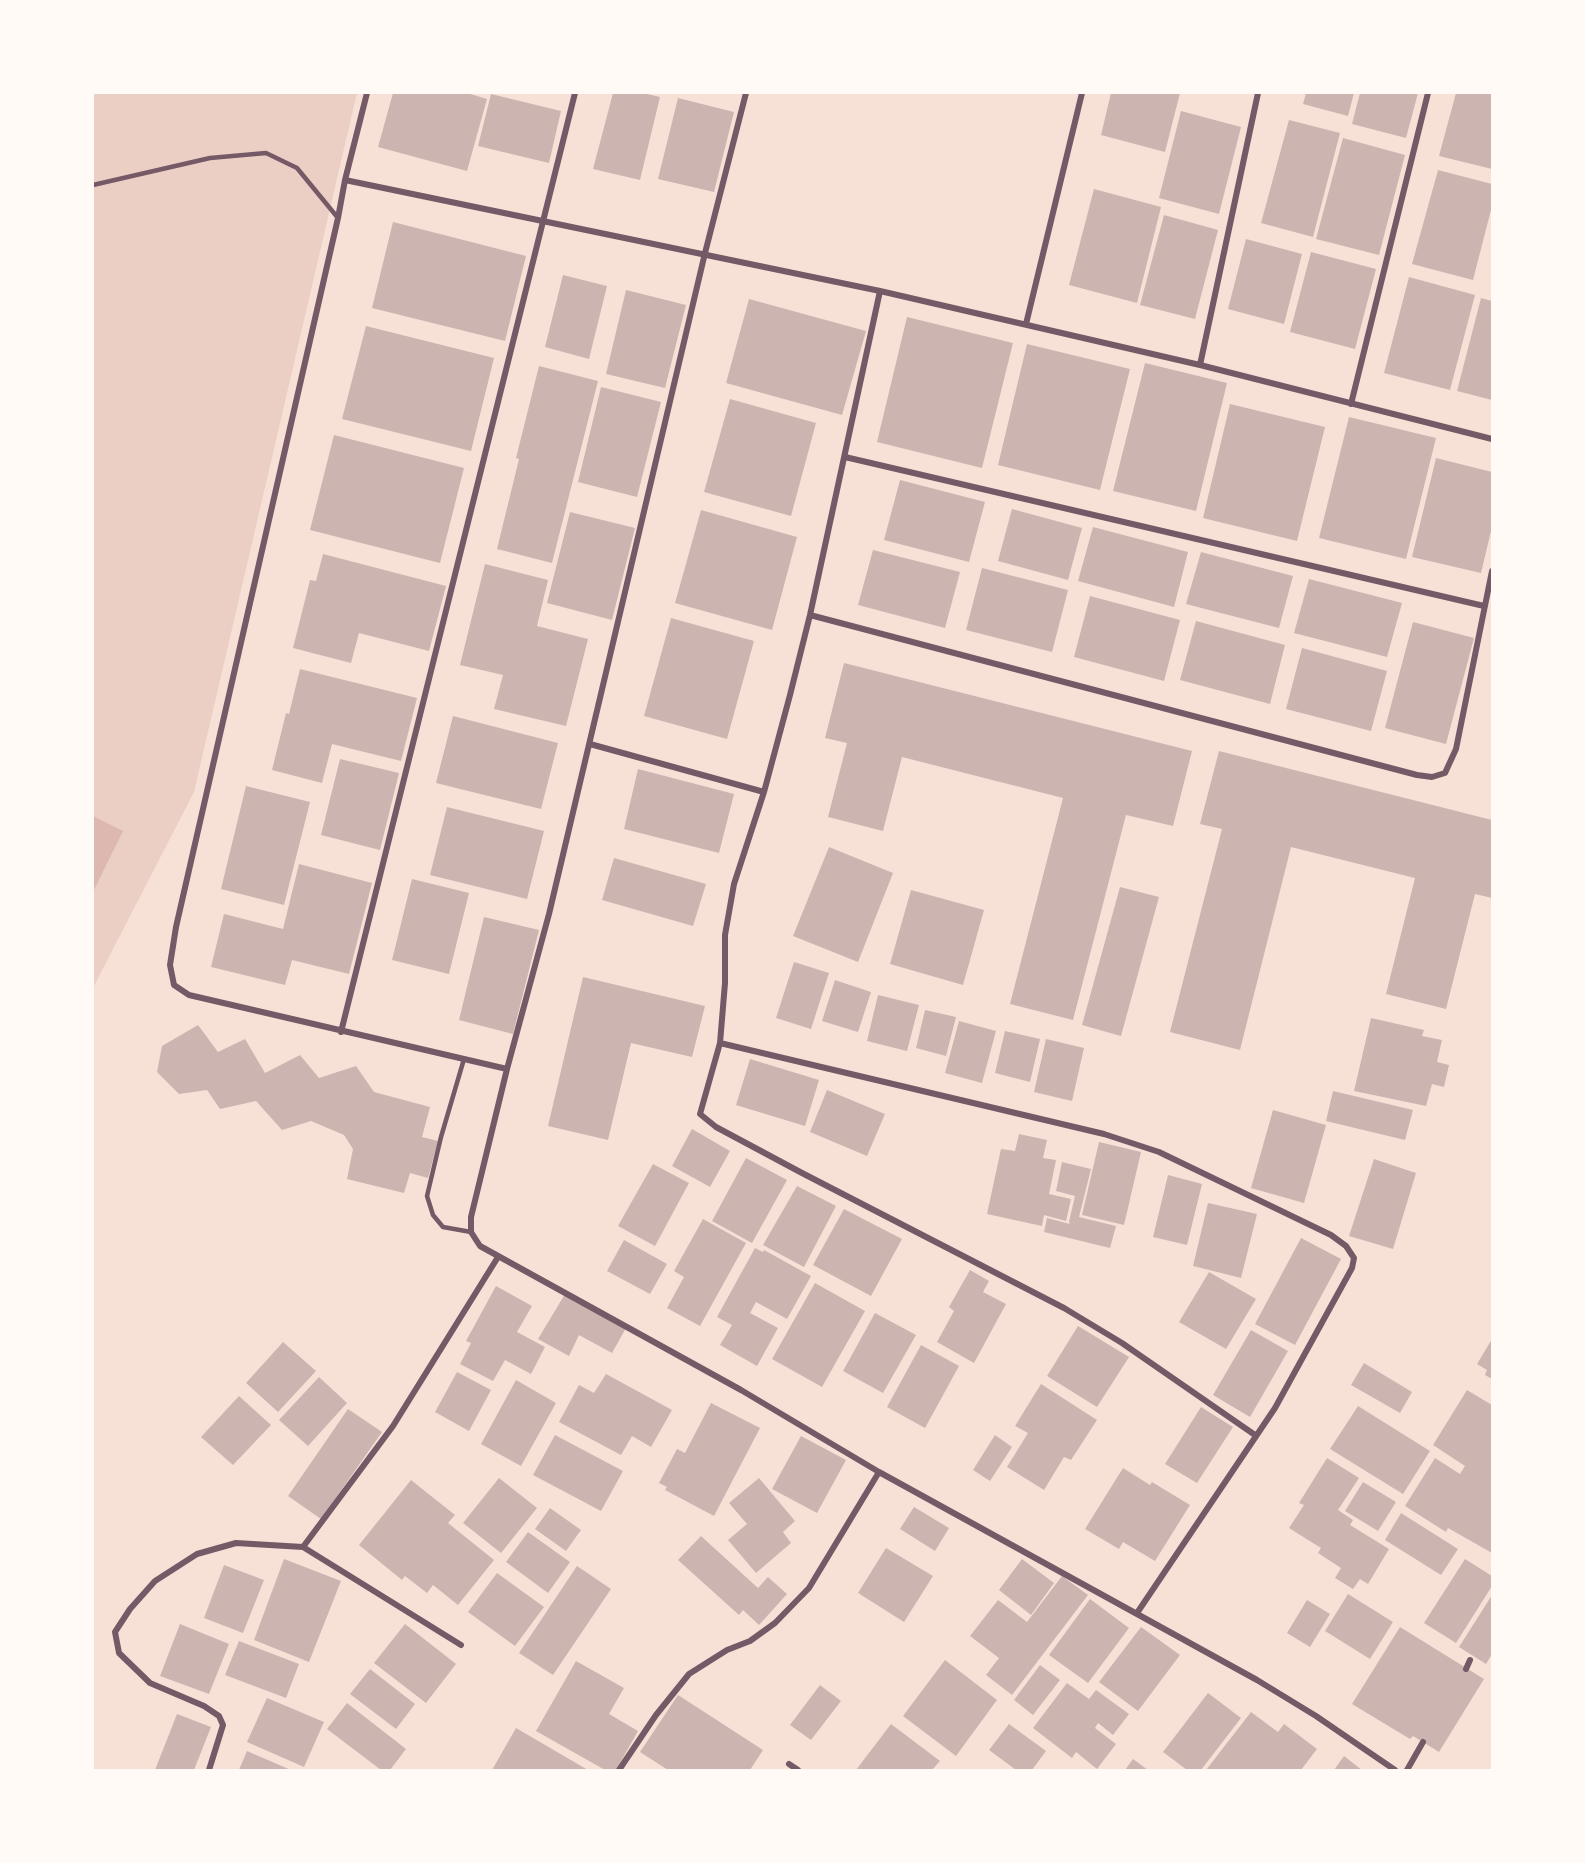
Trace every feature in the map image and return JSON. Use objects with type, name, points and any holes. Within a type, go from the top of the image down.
[{"type":"street","points":[[368,93],[345,180],[179,916],[170,965],[174,985],[189,995],[507,1069]]},
{"type":"street","points":[[341,1032],[575,93]]},
{"type":"street","points":[[747,93],[705,253],[549,914],[507,1069],[471,1217],[471,1232],[480,1246],[498,1257],[741,1390],[879,1472],[1137,1613],[1316,1716],[1395,1770]]},
{"type":"street","points":[[1026,324],[1082,93]]},
{"type":"street","points":[[1200,365],[1258,93]]},
{"type":"street","points":[[1351,404],[1428,93]]},
{"type":"street","points":[[345,180],[880,291],[1200,365],[1492,439]]},
{"type":"street","points":[[880,291],[810,615],[764,792],[734,884],[725,935],[725,983],[720,1043],[700,1114],[716,1127],[1064,1308],[1122,1343],[1256,1435]]},
{"type":"street","points":[[845,457],[1484,606]]},
{"type":"street","points":[[810,615],[1417,775],[1439,776],[1445,773],[1460,731],[1492,571]]},
{"type":"street","points":[[590,744],[764,792]]},
{"type":"street","points":[[720,1043],[1104,1134],[1159,1152],[1331,1235],[1346,1246],[1354,1258],[1353,1269],[1275,1408],[1137,1613]]},
{"type":"street","points":[[303,1547],[393,1426],[498,1257]]},
{"type":"street","points":[[619,1770],[656,1715],[689,1674],[727,1650],[750,1641],[775,1623],[809,1588],[879,1472]]},
{"type":"street","points":[[209,1770],[223,1725],[219,1716],[204,1706],[150,1683],[119,1653],[115,1632],[130,1609],[155,1581],[196,1554],[236,1543],[303,1547],[461,1645]]},
{"type":"street","points":[[1466,1669],[1470,1660]]},
{"type":"street","points":[[1407,1770],[1423,1742]]},
{"type":"street","points":[[789,1764],[798,1770]]},
{"type":"lane","points":[[93,185],[210,158],[266,153],[297,168],[338,219]]},
{"type":"lane","points":[[464,1059],[441,1137],[427,1196],[433,1215],[443,1227],[471,1232]]},
{"type":"shaded area","points":[[93,93],[357,93],[194,792],[93,988]]},
{"type":"shaded area","points":[[93,816],[123,831],[93,892]]},
{"type":"building","points":[[393,93],[467,93],[487,99],[467,171],[378,147]]},
{"type":"building","points":[[613,93],[643,93],[660,97],[640,180],[593,169]]},
{"type":"building","points":[[1111,93],[1180,93],[1165,152],[1101,135]]},
{"type":"building","points":[[1306,93],[1354,93],[1348,116],[1303,104]]},
{"type":"building","points":[[1360,93],[1418,93],[1406,138],[1352,124]]},
{"type":"building","points":[[1456,93],[1492,93],[1492,169],[1439,156]]},
{"type":"building","points":[[491,94],[561,111],[549,163],[478,146]]},
{"type":"building","points":[[678,98],[734,112],[714,192],[658,179]]},
{"type":"building","points":[[1181,111],[1241,127],[1219,214],[1159,198]]},
{"type":"building","points":[[1289,120],[1340,133],[1313,237],[1261,223]]},
{"type":"building","points":[[1343,138],[1405,155],[1379,255],[1316,239]]},
{"type":"building","points":[[1438,170],[1492,184],[1492,206],[1473,280],[1412,264]]},
{"type":"building","points":[[1094,189],[1161,207],[1137,303],[1069,285]]},
{"type":"building","points":[[1164,215],[1218,230],[1195,319],[1140,305]]},
{"type":"building","points":[[393,222],[526,256],[505,341],[372,308]]},
{"type":"building","points":[[1246,239],[1302,254],[1284,324],[1228,309]]},
{"type":"building","points":[[1311,252],[1376,269],[1355,349],[1290,332]]},
{"type":"building","points":[[563,275],[607,286],[589,359],[545,347]]},
{"type":"building","points":[[1409,277],[1475,295],[1450,390],[1384,373]]},
{"type":"building","points":[[626,290],[686,305],[665,388],[606,374]]},
{"type":"building","points":[[1481,298],[1492,301],[1492,400],[1457,391]]},
{"type":"building","points":[[749,299],[866,331],[842,415],[726,383]]},
{"type":"building","points":[[907,317],[1013,343],[982,468],[877,442]]},
{"type":"building","points":[[366,326],[494,358],[471,451],[342,419]]},
{"type":"building","points":[[1027,344],[1130,369],[1100,490],[998,465]]},
{"type":"building","points":[[1145,363],[1227,383],[1196,511],[1113,491]]},
{"type":"building","points":[[539,366],[598,381],[552,563],[497,549],[519,459],[516,458]]},
{"type":"building","points":[[601,387],[661,402],[637,497],[578,482]]},
{"type":"building","points":[[730,399],[816,423],[791,516],[704,492]]},
{"type":"building","points":[[1230,404],[1325,427],[1297,541],[1203,518]]},
{"type":"building","points":[[1349,417],[1436,438],[1406,559],[1319,538]]},
{"type":"building","points":[[334,435],[464,468],[440,563],[310,530]]},
{"type":"building","points":[[1436,458],[1492,472],[1492,527],[1481,573],[1412,557]]},
{"type":"building","points":[[900,480],[985,502],[969,562],[884,540]]},
{"type":"building","points":[[1012,509],[1082,528],[1068,580],[998,561]]},
{"type":"building","points":[[701,510],[797,537],[772,630],[675,603]]},
{"type":"building","points":[[570,512],[635,528],[612,620],[547,603]]},
{"type":"building","points":[[1093,527],[1188,552],[1174,607],[1078,581]]},
{"type":"building","points":[[873,550],[960,572],[945,628],[858,605]]},
{"type":"building","points":[[1201,552],[1293,576],[1279,628],[1186,604]]},
{"type":"building","points":[[323,554],[446,586],[429,651],[359,633],[351,663],[293,648],[310,580],[316,581]]},
{"type":"building","points":[[485,564],[548,580],[537,626],[588,639],[566,726],[494,709],[503,675],[460,665]]},
{"type":"building","points":[[982,568],[1068,590],[1052,652],[966,630]]},
{"type":"building","points":[[1309,579],[1402,603],[1387,657],[1294,633]]},
{"type":"building","points":[[1090,596],[1180,620],[1164,681],[1074,657]]},
{"type":"building","points":[[671,618],[754,641],[727,739],[644,716]]},
{"type":"building","points":[[1196,621],[1285,645],[1270,704],[1180,680]]},
{"type":"building","points":[[1413,622],[1474,638],[1446,744],[1385,728]]},
{"type":"building","points":[[1302,648],[1387,671],[1371,731],[1286,709]]},
{"type":"building","points":[[844,663],[1192,751],[1173,826],[1126,815],[1073,1020],[1010,1004],[1063,798],[902,757],[883,831],[828,817],[847,743],[825,738]]},
{"type":"building","points":[[300,669],[417,698],[401,761],[332,744],[322,783],[272,770]]},
{"type":"building","points":[[453,716],[558,743],[541,809],[436,783]]},
{"type":"building","points":[[1219,751],[1492,820],[1492,898],[1475,894],[1446,1009],[1386,994],[1415,878],[1291,847],[1240,1050],[1170,1032],[1222,829],[1200,824]]},
{"type":"building","points":[[340,759],[399,773],[380,850],[321,835]]},
{"type":"building","points":[[638,769],[734,794],[719,853],[624,829]]},
{"type":"building","points":[[246,786],[310,802],[284,905],[221,889]]},
{"type":"building","points":[[447,807],[544,831],[527,899],[430,875]]},
{"type":"building","points":[[829,847],[893,873],[858,962],[793,936]]},
{"type":"building","points":[[614,858],[706,884],[693,926],[602,900]]},
{"type":"building","points":[[299,864],[372,883],[349,974],[292,960],[285,985],[211,967],[224,914],[283,929]]},
{"type":"building","points":[[412,879],[469,893],[449,974],[392,960]]},
{"type":"building","points":[[1120,887],[1159,897],[1121,1036],[1082,1025]]},
{"type":"building","points":[[911,890],[984,910],[963,985],[890,964]]},
{"type":"building","points":[[484,917],[539,930],[513,1034],[459,1020]]},
{"type":"building","points":[[794,962],[829,973],[811,1029],[776,1018]]},
{"type":"building","points":[[583,977],[705,1006],[692,1057],[631,1043],[608,1140],[548,1126]]},
{"type":"building","points":[[835,980],[871,992],[858,1032],[822,1021]]},
{"type":"building","points":[[878,995],[919,1005],[907,1051],[867,1041]]},
{"type":"building","points":[[925,1010],[956,1017],[946,1056],[916,1048]]},
{"type":"building","points":[[1371,1018],[1424,1030],[1422,1036],[1442,1040],[1437,1062],[1449,1065],[1444,1087],[1432,1084],[1426,1106],[1354,1091]]},
{"type":"building","points":[[959,1021],[996,1031],[982,1083],[945,1073]]},
{"type":"building","points":[[198,1025],[218,1052],[245,1039],[265,1073],[300,1055],[319,1078],[356,1066],[374,1092],[430,1107],[422,1137],[438,1141],[428,1178],[410,1173],[404,1193],[347,1179],[353,1149],[344,1135],[311,1121],[282,1130],[256,1101],[220,1109],[207,1090],[179,1094],[157,1072],[162,1046]]},
{"type":"building","points":[[1005,1031],[1040,1039],[1030,1082],[995,1073]]},
{"type":"building","points":[[1046,1039],[1084,1048],[1072,1101],[1034,1092]]},
{"type":"building","points":[[750,1059],[819,1080],[805,1126],[736,1105]]},
{"type":"building","points":[[827,1090],[885,1114],[867,1156],[810,1132]]},
{"type":"building","points":[[1333,1091],[1413,1110],[1405,1140],[1326,1121]]},
{"type":"building","points":[[1273,1110],[1326,1125],[1304,1203],[1251,1188]]},
{"type":"building","points":[[692,1129],[730,1151],[710,1187],[672,1166]]},
{"type":"building","points":[[1019,1134],[1047,1140],[1043,1158],[1056,1160],[1049,1194],[1071,1199],[1066,1221],[1044,1215],[1042,1226],[987,1214],[1001,1149],[1015,1151]]},
{"type":"building","points":[[1099,1142],[1141,1152],[1124,1225],[1082,1215]]},
{"type":"building","points":[[746,1158],[787,1180],[752,1243],[712,1221]]},
{"type":"building","points":[[1374,1159],[1416,1173],[1393,1249],[1349,1236]]},
{"type":"building","points":[[1062,1162],[1091,1169],[1079,1217],[1116,1226],[1110,1248],[1044,1232],[1047,1218],[1070,1224],[1075,1196],[1056,1191]]},
{"type":"building","points":[[653,1164],[689,1183],[655,1246],[618,1226]]},
{"type":"building","points":[[1168,1175],[1202,1184],[1187,1245],[1153,1237]]},
{"type":"building","points":[[797,1186],[836,1206],[804,1267],[763,1245]]},
{"type":"building","points":[[1208,1203],[1257,1214],[1241,1278],[1193,1266]]},
{"type":"building","points":[[844,1209],[902,1239],[871,1296],[813,1265]]},
{"type":"building","points":[[703,1219],[746,1243],[700,1326],[667,1308],[684,1277],[674,1271]]},
{"type":"building","points":[[1301,1238],[1341,1259],[1295,1345],[1255,1324]]},
{"type":"building","points":[[624,1240],[667,1264],[650,1294],[607,1271]]},
{"type":"building","points":[[755,1248],[763,1252],[764,1250],[811,1276],[787,1319],[756,1302],[750,1313],[778,1328],[757,1366],[720,1345],[732,1325],[717,1317]]},
{"type":"building","points":[[970,1270],[989,1281],[983,1292],[1006,1304],[974,1363],[937,1342],[954,1311],[949,1307]]},
{"type":"building","points":[[1209,1272],[1256,1299],[1226,1349],[1179,1322]]},
{"type":"building","points":[[815,1283],[865,1311],[822,1387],[772,1359]]},
{"type":"building","points":[[496,1286],[532,1306],[517,1332],[545,1347],[531,1374],[505,1360],[493,1381],[460,1364],[471,1343],[466,1341]]},
{"type":"building","points":[[565,1294],[626,1328],[612,1353],[579,1335],[569,1356],[538,1339]]},
{"type":"building","points":[[875,1313],[916,1335],[883,1393],[843,1371]]},
{"type":"building","points":[[1078,1326],[1129,1357],[1097,1407],[1047,1376]]},
{"type":"building","points":[[1251,1330],[1288,1351],[1250,1417],[1213,1395]]},
{"type":"building","points":[[1492,1339],[1492,1379],[1485,1375],[1487,1370],[1477,1364]]},
{"type":"building","points":[[283,1342],[316,1371],[278,1412],[246,1383]]},
{"type":"building","points":[[921,1345],[959,1366],[925,1428],[887,1407]]},
{"type":"building","points":[[1364,1363],[1412,1392],[1400,1413],[1351,1385]]},
{"type":"building","points":[[457,1372],[491,1390],[469,1431],[435,1412]]},
{"type":"building","points":[[606,1374],[672,1410],[651,1447],[632,1436],[621,1455],[559,1422],[579,1385],[594,1393]]},
{"type":"building","points":[[319,1377],[347,1403],[308,1446],[279,1420]]},
{"type":"building","points":[[516,1380],[556,1403],[521,1466],[481,1444]]},
{"type":"building","points":[[1041,1384],[1097,1420],[1071,1460],[1064,1457],[1044,1490],[1007,1467],[1028,1433],[1015,1426]]},
{"type":"building","points":[[1467,1390],[1492,1405],[1492,1553],[1448,1528],[1446,1532],[1405,1506],[1435,1458],[1460,1474],[1465,1466],[1433,1445]]},
{"type":"building","points":[[239,1396],[271,1425],[233,1465],[201,1437]]},
{"type":"building","points":[[711,1403],[760,1428],[714,1516],[665,1490],[667,1487],[659,1483],[677,1449],[685,1453]]},
{"type":"building","points":[[1358,1406],[1430,1451],[1403,1494],[1330,1449]]},
{"type":"building","points":[[1201,1407],[1233,1427],[1197,1483],[1165,1464]]},
{"type":"building","points":[[348,1409],[382,1432],[321,1519],[288,1496]]},
{"type":"building","points":[[555,1435],[623,1471],[601,1511],[533,1475]]},
{"type":"building","points":[[995,1435],[1012,1447],[990,1481],[973,1470]]},
{"type":"building","points":[[801,1436],[846,1460],[817,1513],[772,1489]]},
{"type":"building","points":[[1327,1458],[1359,1478],[1338,1510],[1353,1520],[1350,1525],[1389,1549],[1368,1584],[1360,1579],[1353,1589],[1335,1578],[1341,1568],[1318,1553],[1321,1548],[1289,1528],[1304,1505],[1299,1503]]},
{"type":"building","points":[[1123,1468],[1150,1485],[1152,1482],[1190,1505],[1155,1561],[1123,1542],[1119,1549],[1085,1529]]},
{"type":"building","points":[[499,1478],[537,1508],[501,1553],[463,1523]]},
{"type":"building","points":[[759,1478],[795,1521],[783,1532],[791,1543],[756,1573],[728,1540],[747,1524],[729,1503]]},
{"type":"building","points":[[411,1480],[455,1515],[448,1523],[494,1560],[458,1605],[433,1585],[427,1593],[405,1576],[402,1580],[359,1545]]},
{"type":"building","points":[[1363,1482],[1396,1502],[1378,1531],[1345,1511]]},
{"type":"building","points":[[914,1507],[949,1528],[935,1551],[900,1529]]},
{"type":"building","points":[[550,1508],[581,1530],[566,1551],[535,1529]]},
{"type":"building","points":[[1401,1513],[1458,1549],[1441,1575],[1385,1540]]},
{"type":"building","points":[[528,1532],[570,1562],[548,1593],[506,1562]]},
{"type":"building","points":[[701,1536],[758,1588],[768,1577],[787,1594],[759,1625],[743,1610],[739,1615],[678,1560]]},
{"type":"building","points":[[886,1548],[933,1576],[904,1622],[858,1593]]},
{"type":"building","points":[[284,1559],[341,1581],[309,1662],[254,1640]]},
{"type":"building","points":[[1022,1559],[1054,1583],[1031,1615],[999,1590]]},
{"type":"building","points":[[1465,1559],[1492,1576],[1492,1586],[1456,1643],[1424,1623]]},
{"type":"building","points":[[224,1565],[264,1580],[243,1633],[204,1618]]},
{"type":"building","points":[[577,1566],[611,1589],[553,1675],[519,1653]]},
{"type":"building","points":[[497,1573],[544,1607],[515,1646],[468,1612]]},
{"type":"building","points":[[1062,1576],[1088,1595],[1012,1695],[986,1675],[999,1658],[970,1636],[998,1600],[1027,1622]]},
{"type":"building","points":[[1348,1594],[1393,1622],[1370,1659],[1325,1631]]},
{"type":"building","points":[[1492,1595],[1492,1654],[1486,1664],[1459,1647]]},
{"type":"building","points":[[1090,1599],[1129,1628],[1088,1683],[1049,1655]]},
{"type":"building","points":[[1307,1600],[1330,1614],[1310,1647],[1287,1633]]},
{"type":"building","points":[[180,1624],[229,1644],[209,1694],[160,1676]]},
{"type":"building","points":[[405,1624],[456,1664],[426,1703],[374,1663]]},
{"type":"building","points":[[1141,1627],[1180,1655],[1138,1711],[1099,1682]]},
{"type":"building","points":[[1400,1627],[1484,1679],[1439,1752],[1413,1736],[1410,1739],[1352,1704]]},
{"type":"building","points":[[239,1641],[299,1664],[286,1698],[225,1675]]},
{"type":"building","points":[[945,1660],[997,1700],[956,1756],[903,1716]]},
{"type":"building","points":[[576,1661],[624,1688],[609,1714],[638,1731],[616,1770],[605,1770],[536,1731]]},
{"type":"building","points":[[1040,1665],[1060,1680],[1033,1715],[1014,1700]]},
{"type":"building","points":[[370,1669],[415,1704],[396,1729],[350,1694]]},
{"type":"building","points":[[1067,1683],[1089,1699],[1096,1690],[1129,1714],[1113,1735],[1098,1723],[1095,1728],[1116,1744],[1097,1769],[1076,1752],[1072,1758],[1033,1728]]},
{"type":"building","points":[[820,1685],[841,1701],[811,1740],[790,1725]]},
{"type":"building","points":[[1208,1693],[1241,1718],[1201,1770],[1187,1770],[1163,1752]]},
{"type":"building","points":[[678,1695],[763,1750],[750,1770],[668,1770],[640,1752]]},
{"type":"building","points":[[267,1698],[324,1722],[304,1767],[247,1742]]},
{"type":"building","points":[[347,1703],[406,1749],[390,1770],[381,1770],[327,1729]]},
{"type":"building","points":[[1251,1712],[1278,1732],[1284,1724],[1317,1749],[1301,1770],[1206,1770]]},
{"type":"building","points":[[177,1714],[211,1727],[194,1770],[155,1770]]},
{"type":"building","points":[[891,1724],[940,1761],[932,1770],[856,1770]]},
{"type":"building","points":[[1009,1724],[1046,1751],[1032,1770],[1016,1770],[989,1750]]},
{"type":"building","points":[[516,1728],[588,1770],[492,1770]]},
{"type":"building","points":[[247,1751],[291,1770],[239,1770]]},
{"type":"building","points":[[1344,1756],[1362,1770],[1334,1770]]},
{"type":"building","points":[[1133,1759],[1148,1770],[1125,1770]]}]
